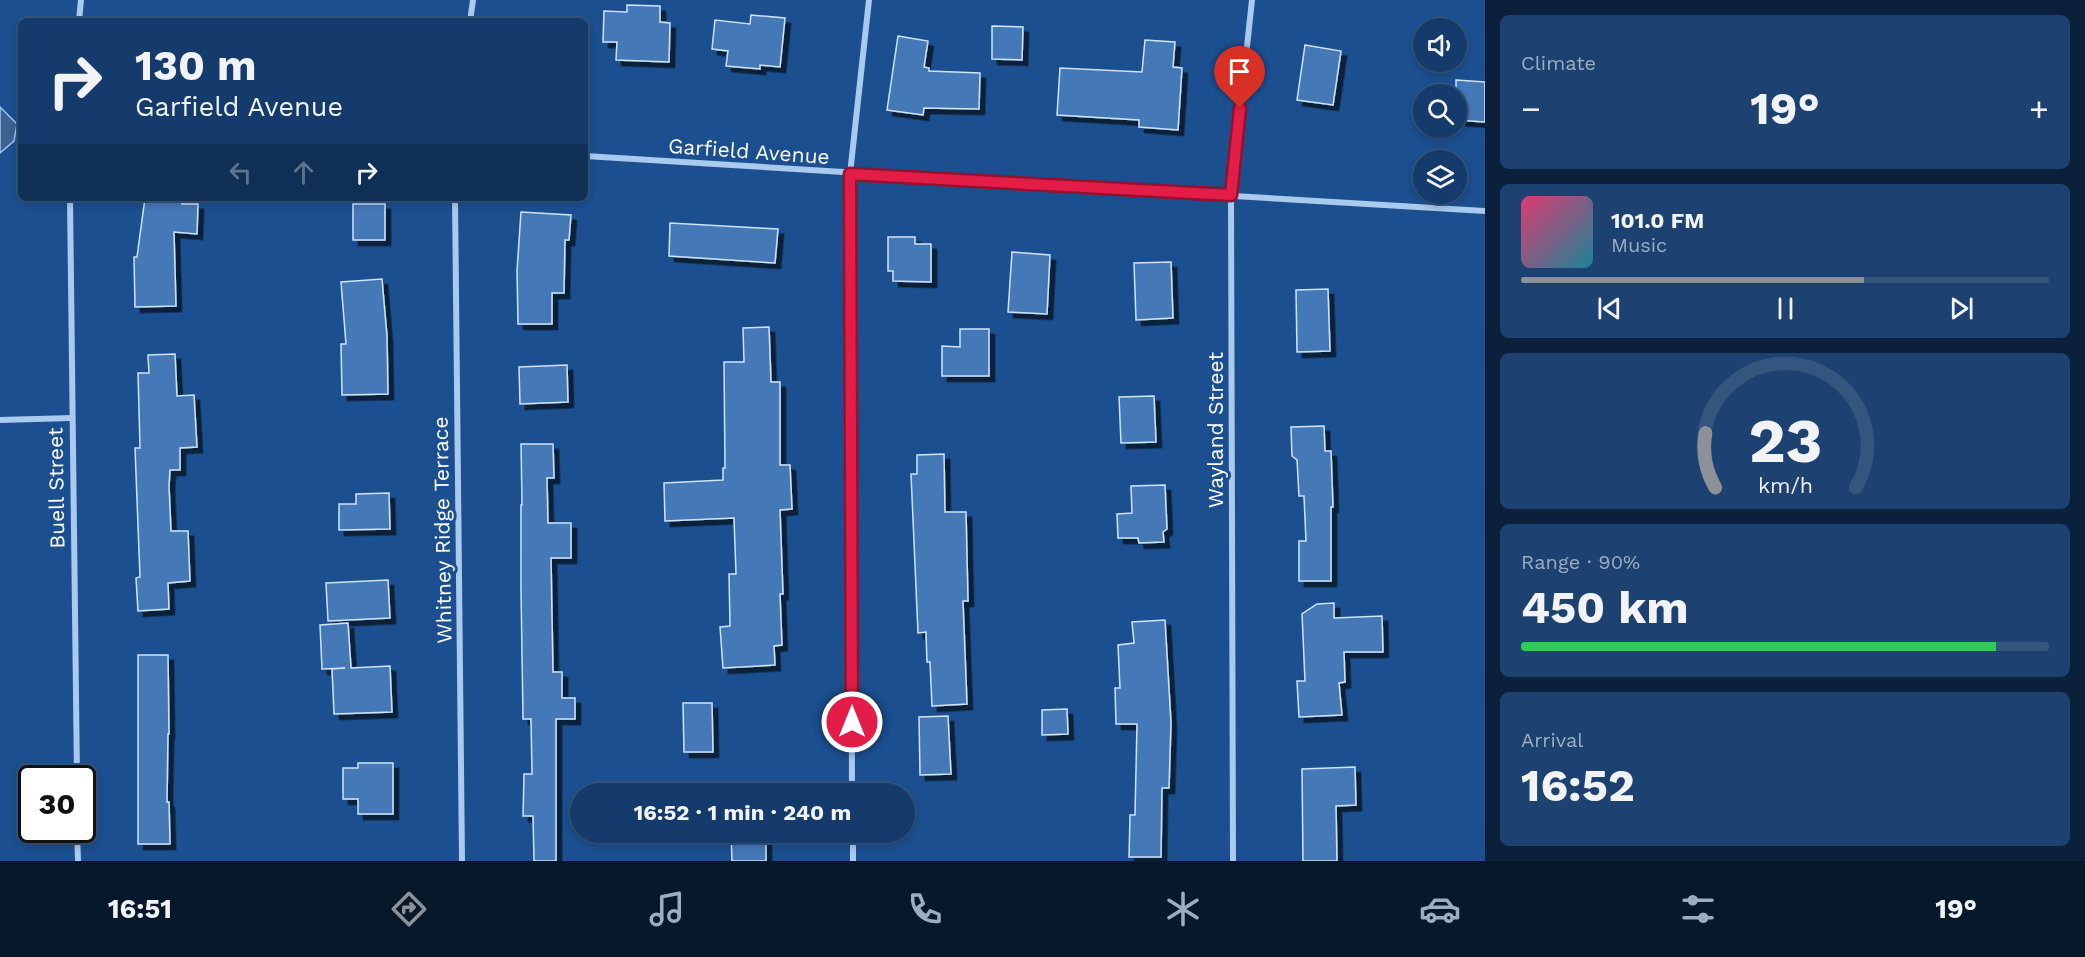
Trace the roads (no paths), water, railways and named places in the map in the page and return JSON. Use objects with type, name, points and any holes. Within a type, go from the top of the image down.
[{"type":"street","points":[[79,18],[81,0]]},
{"type":"street","points":[[471,18],[473,0]]},
{"type":"street","points":[[852,783],[850,174],[869,0]]},
{"type":"street","name":"Wayland Street","points":[[1233,861],[1231,195],[1252,0]]},
{"type":"street","name":"Garfield Avenue","points":[[588,156],[1485,211]]},
{"type":"street","name":"Buell Street","points":[[70,201],[77,765]]},
{"type":"street","name":"Whitney Ridge Terrace","points":[[455,201],[462,861]]},
{"type":"street","points":[[0,420],[72,418]]},
{"type":"street","points":[[77,843],[78,861]]},
{"type":"street","points":[[853,843],[853,861]]},
{"type":"water","points":[[0,107],[17,124],[14,141],[0,153]]}]
